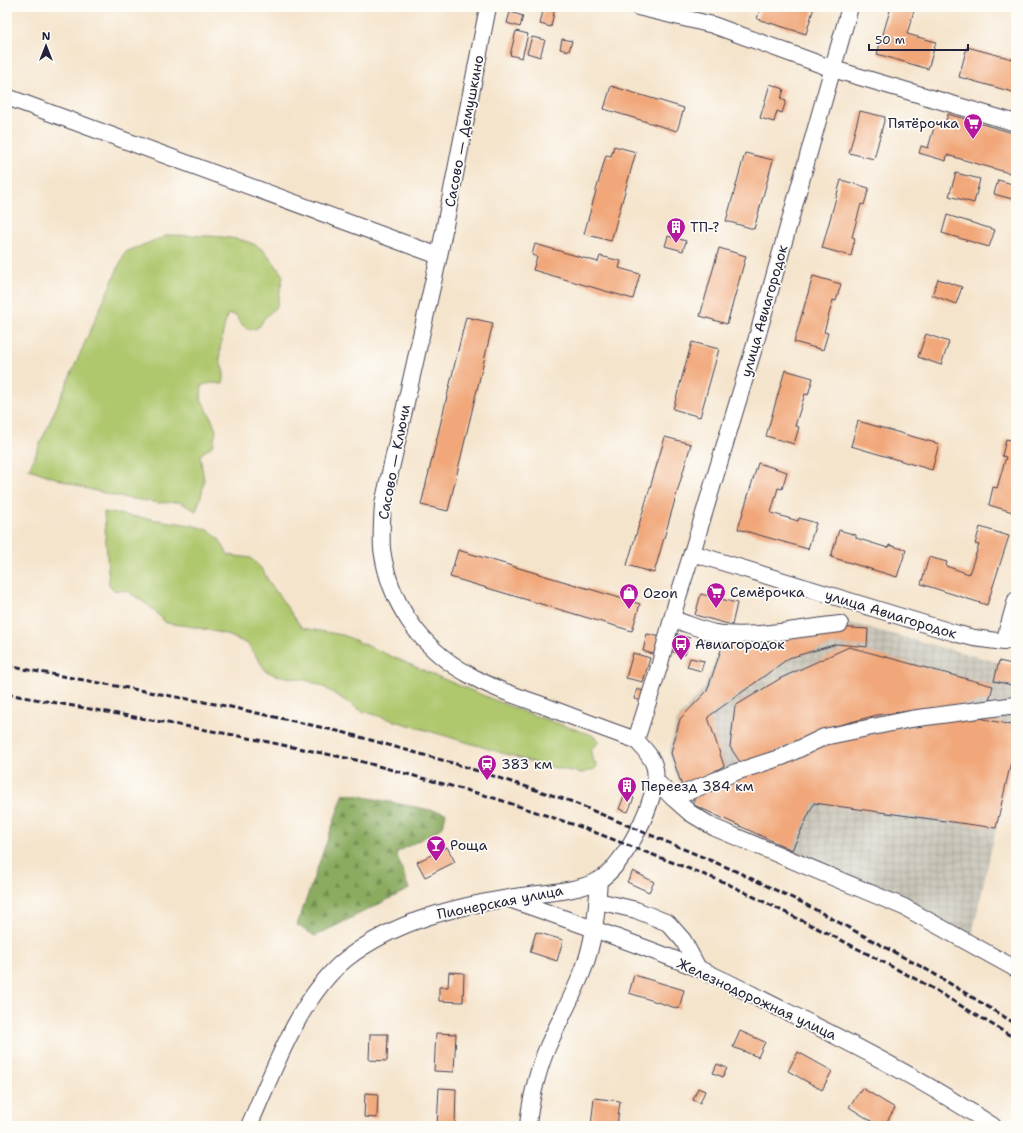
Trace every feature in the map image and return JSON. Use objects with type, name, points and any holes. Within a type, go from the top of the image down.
[{"type":"street","name":"Сасово — Демушкино","points":[[439,256],[488,7]]},
{"type":"street","points":[[638,7],[713,25],[832,69],[1016,122]]},
{"type":"street","name":"улица Авиагородок","points":[[636,740],[754,348],[850,7]]},
{"type":"street","points":[[7,97],[439,256]]},
{"type":"street","name":"Сасово — Ключи","points":[[439,256],[383,504],[381,525],[382,548],[388,576],[396,599],[412,625],[429,645],[446,660],[466,674],[511,694],[636,740]]},
{"type":"street","name":"улица Авиагородок","points":[[692,553],[974,638],[1010,643],[1016,600]]},
{"type":"street","points":[[672,619],[714,633],[733,635],[756,634],[840,624]]},
{"type":"street","points":[[673,798],[736,772],[782,757],[824,737],[911,719],[1016,705]]},
{"type":"street","points":[[528,1126],[536,1084],[548,1048],[582,973],[589,952],[598,901],[599,880],[617,865],[630,845],[644,816],[656,781],[655,767],[650,756],[636,740]]},
{"type":"street","points":[[656,781],[690,813],[715,828],[904,907],[1016,969]]},
{"type":"street","name":"Пионерская улица","points":[[249,1126],[297,1020],[328,976],[346,960],[373,941],[411,922],[435,914],[508,898],[572,888],[599,880]]},
{"type":"street","name":"Железнодорожная улица","points":[[508,898],[594,928],[698,968],[816,1026],[923,1082],[993,1126]]},
{"type":"street","points":[[598,901],[636,910],[668,923],[683,940],[698,968]]},
{"type":"shaded area","points":[[854,624],[1016,667],[1016,740],[972,935],[685,800],[669,753],[677,720],[704,688],[722,643]]},
{"type":"green space","points":[[169,235],[215,236],[249,242],[265,252],[283,276],[277,306],[263,320],[260,326],[249,330],[240,323],[237,316],[231,314],[227,315],[220,348],[220,359],[224,374],[223,384],[212,383],[202,385],[201,399],[210,415],[216,431],[213,445],[200,455],[204,481],[196,511],[180,502],[159,503],[120,497],[84,488],[29,469],[125,252]]},
{"type":"green space","points":[[104,512],[191,525],[209,530],[220,540],[228,555],[251,558],[262,569],[269,582],[302,628],[343,635],[521,711],[592,735],[598,740],[598,743],[591,750],[591,755],[597,767],[582,773],[546,766],[362,711],[322,686],[305,680],[275,675],[266,671],[248,644],[225,634],[195,627],[166,623],[148,605],[127,591],[114,590],[109,585]]},
{"type":"green space","points":[[344,793],[446,813],[443,827],[396,853],[409,889],[315,936],[297,925]]},
{"type":"building","points":[[544,7],[555,7],[551,27],[540,24]]},
{"type":"building","points":[[761,7],[814,7],[806,34],[757,19]]},
{"type":"building","points":[[891,7],[915,7],[907,34],[936,42],[928,69],[877,54]]},
{"type":"building","points":[[510,12],[523,16],[520,27],[507,23]]},
{"type":"building","points":[[516,31],[528,34],[522,58],[510,55]]},
{"type":"building","points":[[532,37],[545,40],[540,57],[527,53]]},
{"type":"building","points":[[562,39],[572,41],[569,51],[560,49]]},
{"type":"building","points":[[967,47],[1016,60],[1016,93],[959,77]]},
{"type":"building","points":[[770,84],[784,89],[781,99],[786,101],[782,113],[777,111],[774,122],[760,118]]},
{"type":"building","points":[[611,86],[684,108],[677,131],[604,109]]},
{"type":"building","points":[[860,111],[885,117],[874,159],[849,153]]},
{"type":"building","name":"Пятёрочка","points":[[948,114],[1016,134],[1016,149],[1009,173],[947,155],[946,161],[919,153],[921,146],[928,148],[935,124],[944,127]]},
{"type":"building","points":[[614,146],[636,152],[611,241],[584,234],[606,155],[611,156]]},
{"type":"building","points":[[745,153],[773,160],[754,229],[726,221]]},
{"type":"building","points":[[956,173],[980,179],[974,203],[949,196]]},
{"type":"building","points":[[841,180],[869,188],[864,205],[861,204],[852,237],[855,238],[851,256],[822,248]]},
{"type":"building","points":[[998,180],[1016,185],[1012,199],[994,194]]},
{"type":"building","points":[[947,215],[995,230],[989,247],[942,233]]},
{"type":"building","name":"ТП-?","points":[[668,236],[686,241],[683,251],[665,246]]},
{"type":"building","points":[[535,244],[598,262],[600,256],[621,261],[619,268],[640,274],[633,299],[533,270],[537,257],[532,255]]},
{"type":"building","points":[[719,248],[746,256],[727,324],[700,316]]},
{"type":"building","points":[[813,276],[841,284],[836,301],[833,300],[824,332],[828,333],[823,350],[794,342]]},
{"type":"building","points":[[938,279],[962,287],[956,304],[932,295]]},
{"type":"building","points":[[466,317],[493,323],[448,511],[421,505]]},
{"type":"building","points":[[926,334],[949,342],[941,365],[918,357]]},
{"type":"building","points":[[692,342],[719,349],[700,417],[673,409]]},
{"type":"building","points":[[785,370],[813,378],[808,395],[805,394],[795,426],[799,427],[794,444],[766,436]]},
{"type":"building","points":[[858,421],[939,444],[932,470],[851,446]]},
{"type":"building","points":[[665,437],[691,444],[654,573],[627,565]]},
{"type":"building","points":[[1006,439],[1016,441],[1016,513],[989,505],[993,487],[997,488],[1006,457],[1002,456]]},
{"type":"building","points":[[758,463],[787,472],[782,489],[778,488],[771,513],[798,521],[799,518],[816,523],[808,549],[738,529]]},
{"type":"building","points":[[980,527],[1009,536],[987,605],[921,584],[929,557],[947,562],[946,566],[969,574],[979,545],[975,544]]},
{"type":"building","points":[[839,530],[856,535],[856,538],[888,548],[889,545],[906,550],[897,577],[831,557]]},
{"type":"building","points":[[458,550],[640,604],[632,631],[450,577]]},
{"type":"building","name":"Семёрочка","points":[[701,594],[737,603],[732,625],[695,615]]},
{"type":"building","points":[[836,627],[868,629],[867,647],[837,644],[789,658],[708,717],[724,766],[683,789],[671,753],[680,719],[707,691],[723,644]]},
{"type":"building","points":[[647,634],[661,637],[656,655],[643,651]]},
{"type":"building","points":[[677,634],[690,638],[685,655],[673,652]]},
{"type":"building","points":[[849,647],[993,686],[989,701],[877,715],[836,726],[742,765],[730,747],[735,706],[781,678]]},
{"type":"building","points":[[633,653],[650,658],[643,682],[626,678]]},
{"type":"building","points":[[690,658],[704,661],[701,671],[687,667]]},
{"type":"building","points":[[999,661],[1016,665],[1016,686],[994,681]]},
{"type":"building","points":[[637,689],[646,692],[643,701],[634,699]]},
{"type":"building","points":[[966,715],[1016,726],[1016,740],[996,828],[814,803],[792,850],[694,805],[694,796],[822,744]]},
{"type":"building","name":"Переезд 384 км","points":[[625,794],[634,798],[628,812],[619,809]]},
{"type":"building","name":"Роща","points":[[447,847],[455,862],[425,877],[417,862]]},
{"type":"building","points":[[633,871],[654,882],[649,892],[627,882]]},
{"type":"building","points":[[536,932],[563,940],[557,961],[530,952]]},
{"type":"building","points":[[449,972],[464,973],[463,1002],[439,1001],[439,987],[448,987]]},
{"type":"building","points":[[634,975],[684,990],[679,1009],[629,993]]},
{"type":"building","points":[[740,1031],[765,1042],[758,1057],[733,1047]]},
{"type":"building","points":[[436,1033],[456,1034],[454,1072],[434,1071]]},
{"type":"building","points":[[370,1034],[388,1034],[387,1061],[369,1060]]},
{"type":"building","points":[[798,1052],[832,1071],[822,1090],[788,1071]]},
{"type":"building","points":[[717,1064],[727,1068],[723,1077],[713,1073]]},
{"type":"building","points":[[439,1088],[456,1089],[455,1126],[437,1126]]},
{"type":"building","points":[[698,1088],[705,1091],[700,1103],[693,1100]]},
{"type":"building","points":[[862,1088],[895,1108],[884,1126],[879,1126],[849,1107]]},
{"type":"building","points":[[365,1093],[378,1094],[377,1118],[364,1117]]},
{"type":"building","points":[[594,1098],[620,1101],[617,1126],[591,1126]]},
{"type":"railway","points":[[7,666],[226,706],[342,732],[456,764],[570,801],[731,869],[801,902],[931,972],[1016,1024]]},
{"type":"railway","points":[[7,694],[234,735],[356,760],[491,797],[581,827],[726,883],[839,939],[925,984],[1016,1039]]},
{"type":"place","name":"Пятёрочка","points":[[973,140]]},
{"type":"place","name":"ТП-?","points":[[676,244]]},
{"type":"place","name":"Семёрочка","points":[[716,609]]},
{"type":"place","name":"Ozon","points":[[629,610]]},
{"type":"place","name":"Авиагородок","points":[[681,661]]},
{"type":"place","name":"383 км","points":[[487,781]]},
{"type":"place","name":"Переезд 384 км","points":[[627,803]]},
{"type":"place","name":"Роща","points":[[436,862]]}]
